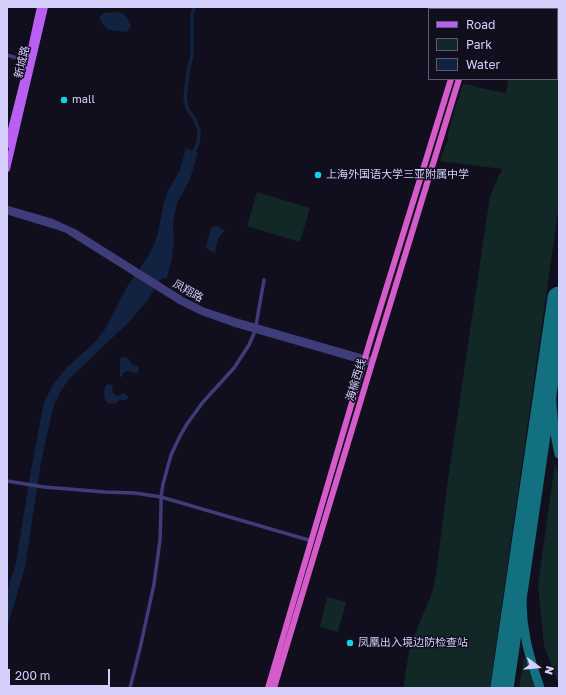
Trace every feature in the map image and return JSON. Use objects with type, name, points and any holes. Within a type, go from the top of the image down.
[{"type":"highway","name":"海榆西线","points":[[274,688],[312,540],[365,360],[451,80]]},
{"type":"highway","name":"海榆西线","points":[[268,688],[286,637],[459,80]]},
{"type":"main road","name":"新城路","points":[[7,169],[40,7]]},
{"type":"main road","name":"新城路","points":[[7,145],[45,7]]},
{"type":"street","points":[[7,55],[30,62]]},
{"type":"street","name":"凤翔路","points":[[7,208],[52,221],[74,231],[135,272]]},
{"type":"street","name":"凤翔路","points":[[7,212],[67,231],[158,286],[204,310],[256,329],[372,362]]},
{"type":"street","points":[[130,688],[154,584],[160,540],[161,497],[171,455],[187,424],[203,402],[234,368],[249,345],[256,329],[264,280]]},
{"type":"street","points":[[7,481],[44,487],[134,493],[161,497],[312,540]]},
{"type":"green space","points":[[559,7],[559,205],[490,688],[403,688],[410,646],[432,593],[436,574],[448,480],[490,196],[502,169],[440,161],[446,143],[448,142],[448,134],[463,84],[506,93],[508,80],[558,80],[558,8],[518,8]]},
{"type":"green space","points":[[257,192],[310,208],[300,242],[247,226]]},
{"type":"green space","points":[[555,463],[559,476],[559,685],[544,646],[538,585]]},
{"type":"green space","points":[[327,597],[346,602],[338,632],[320,627]]},
{"type":"green space","points":[[524,657],[535,688],[519,688]]},
{"type":"water","points":[[105,13],[123,13],[127,18],[131,26],[127,32],[109,30],[102,23],[99,17]]},
{"type":"water","points":[[186,148],[198,153],[190,179],[177,203],[173,223],[174,240],[172,257],[167,278],[163,278],[159,281],[148,300],[129,322],[69,379],[59,394],[53,408],[41,462],[25,567],[7,628],[7,591],[16,563],[29,481],[44,402],[53,385],[66,368],[94,343],[105,329],[127,287],[149,255],[158,233],[167,193],[180,170]]},
{"type":"water","points":[[219,226],[221,229],[225,230],[218,239],[215,252],[212,252],[206,248],[211,227]]},
{"type":"water","points":[[122,357],[128,358],[132,364],[138,366],[139,371],[136,374],[128,371],[122,374],[122,378],[120,376],[120,359]]},
{"type":"water","points":[[106,385],[113,385],[113,393],[117,396],[121,395],[122,393],[128,398],[126,400],[120,400],[116,403],[108,403],[105,400],[104,392]]},
{"type":"waterway","points":[[192,156],[198,143],[199,130],[195,120],[187,108],[185,98],[188,72],[192,55],[192,15],[194,7]]},
{"type":"taxiway","points":[[552,346],[552,404],[554,429],[559,454]]},
{"type":"taxiway","points":[[523,546],[521,584],[523,621],[527,645],[540,688]]},
{"type":"runway","points":[[502,688],[559,298]]},
{"type":"place","name":"mall","points":[[64,100]]},
{"type":"place","name":"上海外国语大学三亚附属中学","points":[[318,175]]},
{"type":"place","name":"凤凰出入境边防检查站","points":[[350,643]]}]
